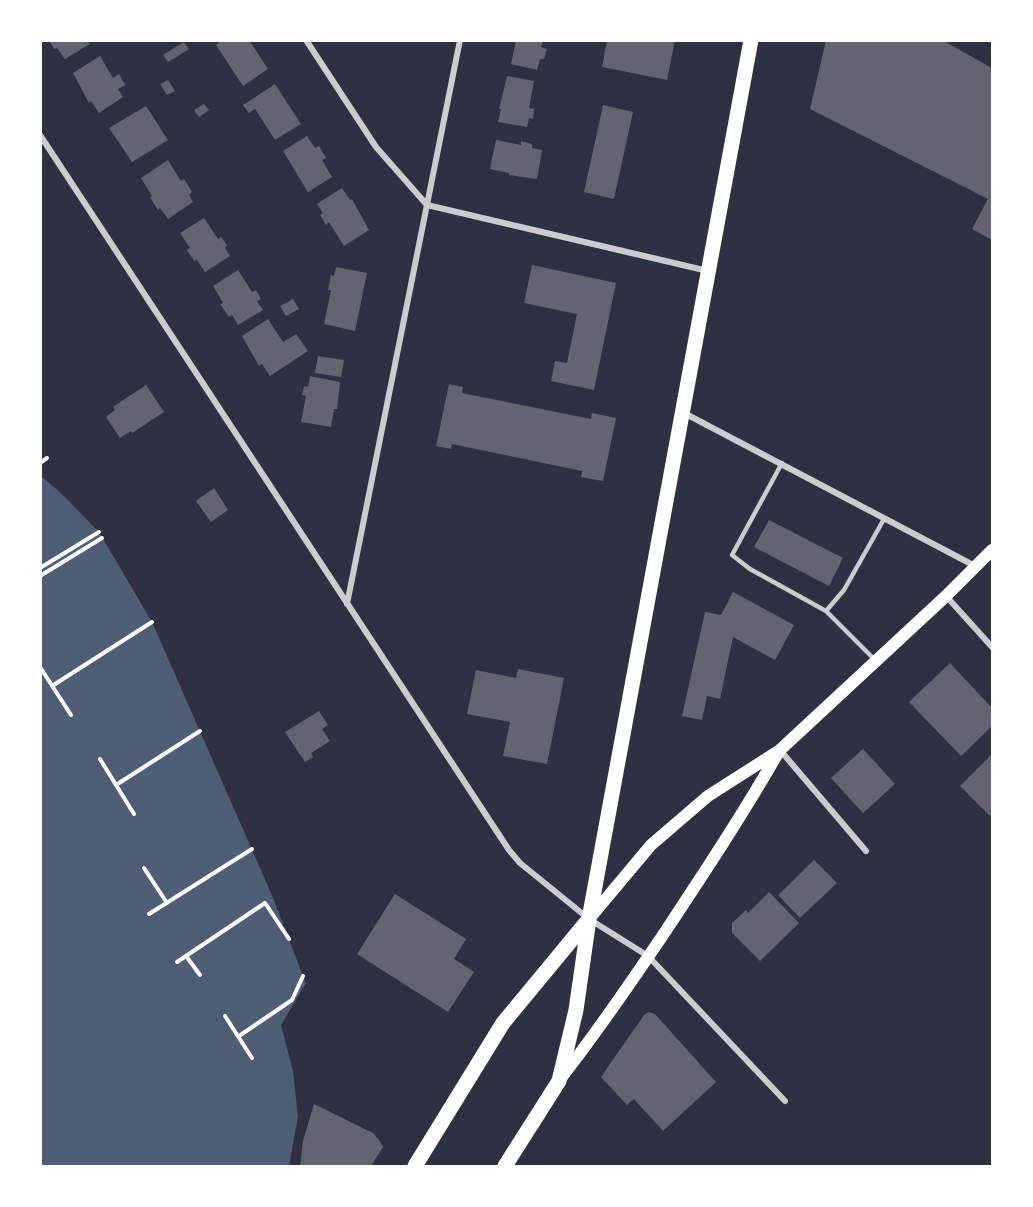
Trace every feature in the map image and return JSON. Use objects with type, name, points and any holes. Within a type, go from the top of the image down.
[{"type":"main road","points":[[559,1081],[576,1010],[589,920],[752,40]]},
{"type":"main road","points":[[415,1167],[502,1023],[651,845],[708,796],[780,750],[993,550]]},
{"type":"main road","points":[[505,1167],[559,1081],[592,1039],[745,811],[780,750]]},
{"type":"street","points":[[306,40],[376,147],[427,206],[709,271]]},
{"type":"street","points":[[347,604],[460,40]]},
{"type":"street","points":[[40,135],[509,850],[520,863],[589,920],[648,956],[785,1101]]},
{"type":"street","points":[[682,412],[975,567]]},
{"type":"street","points":[[946,596],[993,647]]},
{"type":"street","points":[[780,750],[867,851]]},
{"type":"lane","points":[[782,463],[732,555],[750,569],[826,611],[875,661]]},
{"type":"lane","points":[[826,611],[844,590],[884,519]]},
{"type":"path","points":[[40,463],[47,458]]},
{"type":"path","points":[[40,568],[99,532]]},
{"type":"path","points":[[40,576],[102,538]]},
{"type":"path","points":[[52,686],[152,622]]},
{"type":"path","points":[[40,667],[71,715]]},
{"type":"path","points":[[116,785],[200,731]]},
{"type":"path","points":[[100,759],[134,814]]},
{"type":"path","points":[[149,914],[252,849]]},
{"type":"path","points":[[144,868],[167,903]]},
{"type":"path","points":[[177,962],[265,903],[289,939]]},
{"type":"path","points":[[186,956],[200,975]]},
{"type":"path","points":[[239,1036],[292,1000],[303,976]]},
{"type":"path","points":[[225,1016],[252,1058]]},
{"type":"water","points":[[40,475],[99,532],[152,622],[271,893],[306,983],[281,1025],[293,1071],[298,1117],[289,1166],[41,1166]]},
{"type":"building","points":[[49,40],[88,40],[90,44],[65,59],[57,48],[54,49]]},
{"type":"building","points":[[223,40],[249,40],[268,69],[243,86],[216,45]]},
{"type":"building","points":[[516,40],[543,40],[541,47],[547,49],[544,59],[540,59],[537,70],[511,64]]},
{"type":"building","points":[[607,40],[675,40],[667,80],[602,67]]},
{"type":"building","points":[[826,40],[942,40],[992,68],[992,240],[972,229],[988,199],[810,109]]},
{"type":"building","points":[[184,42],[189,49],[168,62],[163,55]]},
{"type":"building","points":[[100,56],[113,78],[119,74],[125,85],[118,89],[123,97],[99,113],[91,101],[89,103],[73,73]]},
{"type":"building","points":[[507,76],[534,81],[529,108],[534,109],[533,119],[529,118],[527,127],[498,122]]},
{"type":"building","points":[[168,80],[175,91],[167,95],[160,84]]},
{"type":"building","points":[[275,84],[301,124],[275,140],[255,109],[249,113],[243,105]]},
{"type":"building","points":[[204,104],[209,110],[199,117],[194,110]]},
{"type":"building","points":[[603,105],[633,112],[614,199],[584,192]]},
{"type":"building","points":[[146,106],[168,140],[132,162],[109,128]]},
{"type":"building","points":[[307,136],[315,148],[319,146],[326,158],[322,160],[332,177],[308,192],[283,151]]},
{"type":"building","points":[[496,140],[521,145],[521,141],[532,144],[532,148],[542,150],[537,179],[509,175],[509,173],[490,169]]},
{"type":"building","points":[[168,160],[181,181],[184,179],[192,192],[189,195],[193,202],[168,219],[160,208],[158,210],[141,178]]},
{"type":"building","points":[[342,188],[350,200],[352,199],[369,230],[344,246],[329,222],[326,225],[320,215],[323,213],[317,204]]},
{"type":"building","points":[[204,218],[218,239],[221,237],[227,245],[225,248],[230,256],[205,272],[187,250],[190,248],[180,233]]},
{"type":"building","points":[[532,265],[616,283],[594,390],[551,381],[555,361],[567,363],[577,314],[524,303]]},
{"type":"building","points":[[336,267],[367,273],[355,331],[324,324],[331,290],[328,290],[331,275],[334,276]]},
{"type":"building","points":[[238,270],[252,292],[256,290],[261,299],[257,301],[263,310],[238,325],[232,315],[229,317],[220,304],[223,303],[213,286]]},
{"type":"building","points":[[293,299],[299,309],[286,316],[280,306]]},
{"type":"building","points":[[268,319],[283,342],[296,334],[308,351],[270,376],[262,364],[259,366],[242,336]]},
{"type":"building","points":[[318,356],[344,360],[341,377],[315,373]]},
{"type":"building","points":[[310,376],[340,382],[337,409],[334,409],[331,427],[301,422],[306,396],[302,395],[304,386],[308,387]]},
{"type":"building","points":[[449,384],[463,387],[462,393],[591,419],[592,413],[616,418],[603,481],[581,477],[582,471],[452,444],[451,449],[436,446]]},
{"type":"building","points":[[146,385],[164,412],[132,433],[131,431],[120,438],[106,417],[115,410],[113,407]]},
{"type":"building","points":[[214,488],[228,510],[211,522],[196,501]]},
{"type":"building","points":[[769,520],[843,558],[829,586],[754,547]]},
{"type":"building","points":[[733,592],[794,625],[775,660],[733,637],[720,699],[707,696],[702,720],[682,716],[705,612],[721,615]]},
{"type":"building","points":[[950,663],[992,708],[992,726],[961,756],[909,702]]},
{"type":"building","points":[[518,669],[564,678],[547,764],[503,756],[510,722],[467,714],[476,670],[516,678]]},
{"type":"building","points":[[319,711],[328,725],[322,729],[330,741],[311,753],[313,757],[305,762],[285,732]]},
{"type":"building","points":[[863,749],[895,784],[863,813],[831,778]]},
{"type":"building","points":[[992,754],[992,813],[990,816],[960,786]]},
{"type":"building","points":[[814,860],[837,883],[800,918],[778,895]]},
{"type":"building","points":[[769,892],[799,923],[760,961],[732,933],[732,923],[746,910],[748,913]]},
{"type":"building","points":[[395,894],[466,939],[454,959],[474,972],[448,1012],[357,954]]},
{"type":"building","points":[[649,1012],[655,1014],[716,1082],[663,1131],[634,1099],[627,1105],[601,1077],[644,1015]]},
{"type":"building","points":[[314,1104],[373,1133],[383,1147],[371,1166],[300,1166],[303,1141]]}]
